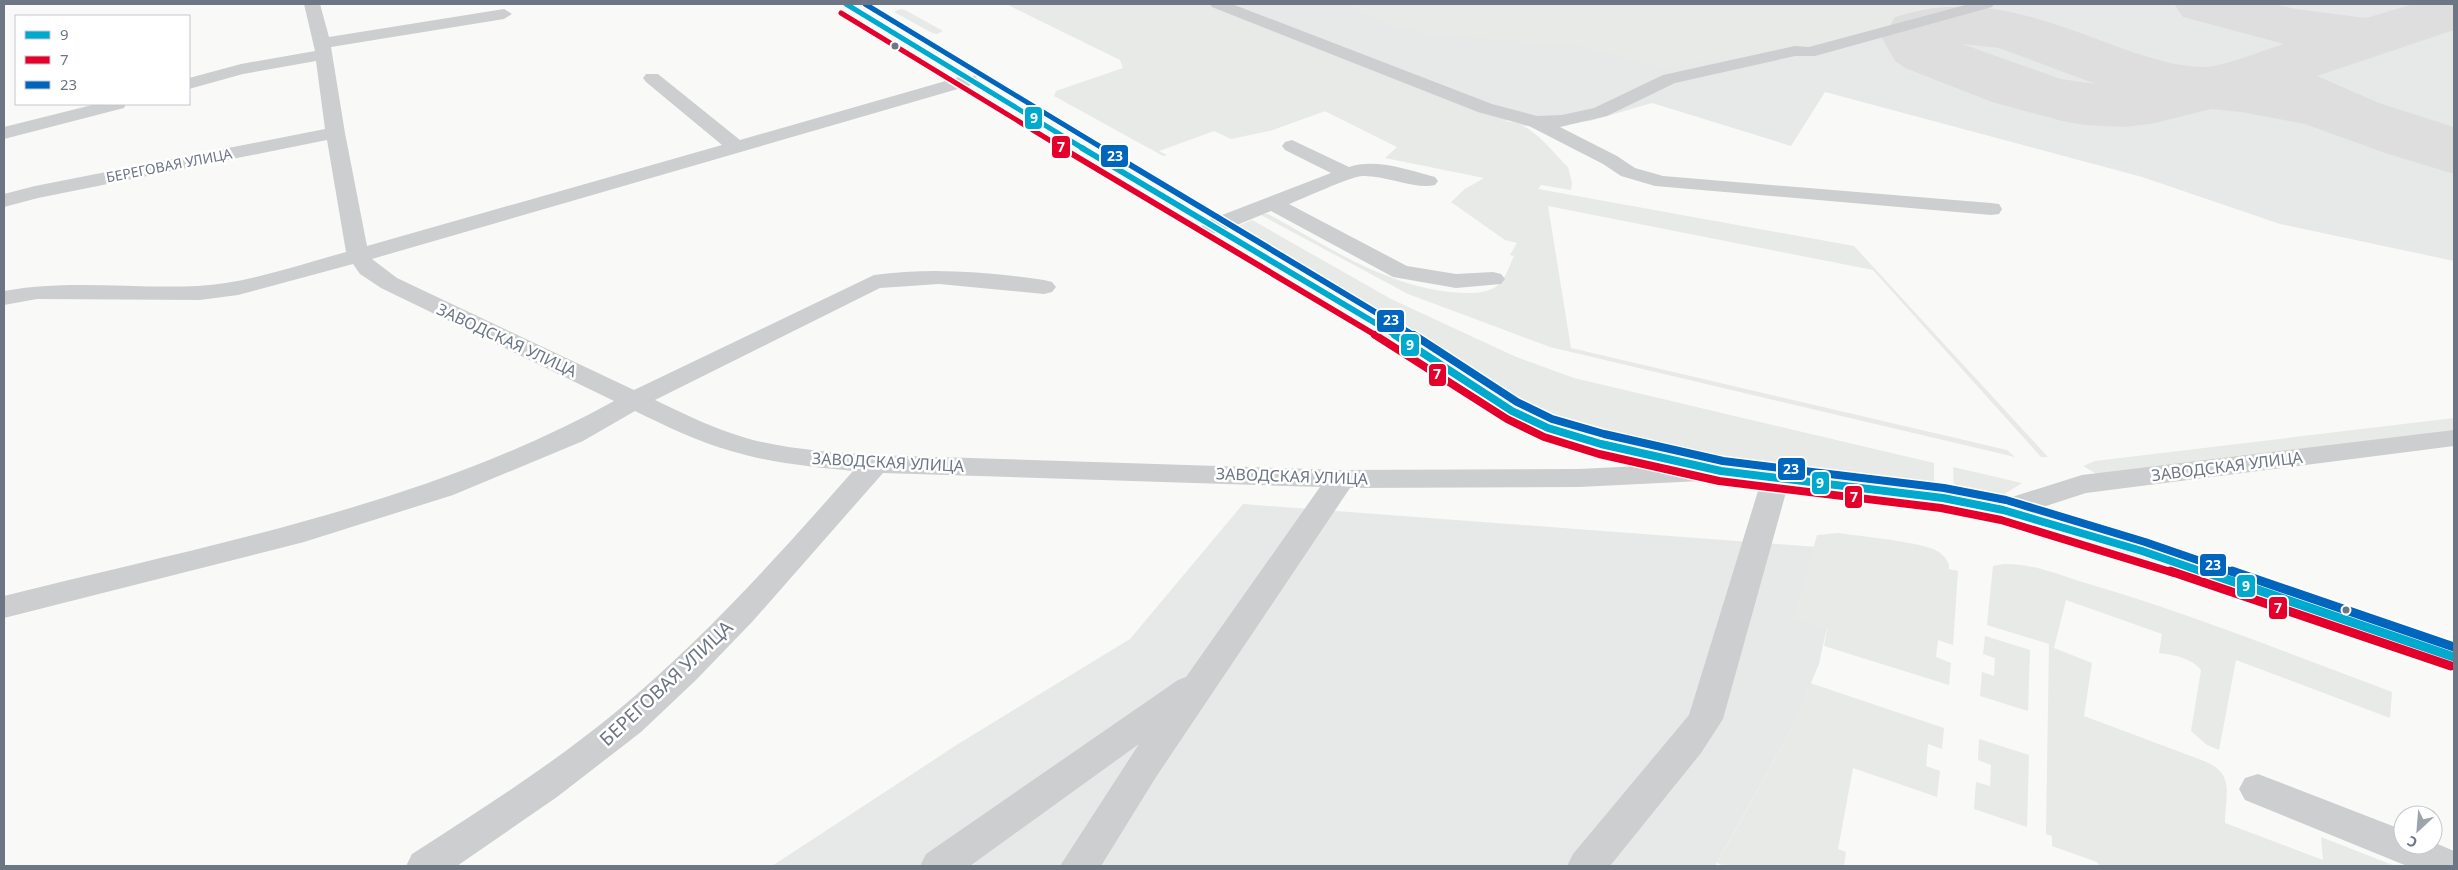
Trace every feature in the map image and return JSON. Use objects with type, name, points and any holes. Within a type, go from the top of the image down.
[{"type":"main road","points":[[1388,331],[1512,412],[1548,428],[1601,444],[1721,471],[1943,498],[2003,510],[2142,551],[2441,653]]},
{"type":"street","points":[[312,4],[323,49],[335,133],[358,256]]},
{"type":"street","points":[[1218,4],[1485,108],[1536,122],[1610,160],[1628,172],[1662,182],[1991,209]]},
{"type":"street","points":[[1536,122],[1562,122],[1600,112],[1669,80],[1692,73],[1794,51],[1809,52],[1986,4]]},
{"type":"street","points":[[190,84],[323,49],[504,14]]},
{"type":"street","points":[[652,78],[736,147]]},
{"type":"street","points":[[4,298],[37,292],[200,293],[238,288],[358,256],[969,80]]},
{"type":"street","points":[[4,133],[113,105]]},
{"type":"street","name":"БЕРЕГОВАЯ УЛИЦА","points":[[4,201],[35,192],[335,133]]},
{"type":"street","points":[[1292,146],[1348,174]]},
{"type":"street","points":[[1212,227],[1358,170],[1371,170],[1428,181]]},
{"type":"street","points":[[1273,204],[1401,272],[1456,281],[1494,279]]},
{"type":"street","name":"ЗАВОДСКАЯ УЛИЦА","points":[[358,256],[368,269],[389,284],[684,424],[740,445],[805,458],[875,464],[1340,479],[1419,477],[1579,478],[1721,471]]},
{"type":"street","points":[[4,606],[304,532],[443,489],[573,435],[686,373],[874,282],[907,276],[957,276],[1044,287]]},
{"type":"street","name":"ЗАВОДСКАЯ УЛИЦА","points":[[2003,510],[2082,484],[2454,438]]},
{"type":"street","name":"БЕРЕГОВАЯ УЛИЦА","points":[[426,866],[506,813],[595,749],[655,698],[784,569],[875,464]]},
{"type":"street","points":[[1587,866],[1688,743],[1705,719],[1776,478]]},
{"type":"street","points":[[1080,866],[1144,767],[1340,479]]},
{"type":"street","points":[[940,866],[1204,679]]},
{"type":"street","points":[[2258,789],[2449,866]]},
{"type":"shaded area","points":[[1006,4],[1201,4],[1500,122],[1519,124],[1529,129],[1568,167],[1572,183],[1571,190],[1541,185],[1538,189],[1854,246],[2048,457],[2041,457],[1873,270],[1548,206],[1571,348],[2007,450],[2015,457],[1550,347],[1408,294],[1259,214],[1268,214],[1334,251],[1401,281],[1424,288],[1449,292],[1483,292],[1494,288],[1504,278],[1514,256],[1510,255],[1517,243],[1505,240],[1451,202],[1465,189],[1484,178],[1385,158],[1397,147],[1325,111],[1269,131],[1231,139],[1214,131],[1159,151],[1167,155],[1163,156],[1054,96],[1056,91],[1123,68],[1120,60]]},
{"type":"shaded area","points":[[1125,4],[2454,4],[2454,261],[2280,224],[2142,177],[1825,92],[1791,146],[1652,103],[1590,121],[1525,126],[1509,120],[1398,147],[1325,111],[1269,131]]},
{"type":"shaded area","points":[[1355,4],[1965,4],[1795,51],[1659,67],[1580,46],[1430,34],[1390,24],[1357,12]]},
{"type":"shaded area","points":[[900,9],[943,31],[937,34],[932,33],[894,12]]},
{"type":"shaded area","points":[[1252,220],[1391,299],[1514,356],[1574,378],[1934,463],[1934,490],[1791,466],[1689,453],[1599,432],[1520,402],[1231,229]]},
{"type":"shaded area","points":[[2454,418],[2454,431],[2100,476],[2083,466],[2095,461]]},
{"type":"shaded area","points":[[1953,467],[2022,483],[1995,500],[1954,494]]},
{"type":"shaded area","points":[[1243,504],[1844,549],[1819,664],[1791,730],[1715,866],[772,866],[958,744],[1130,639]]},
{"type":"shaded area","points":[[1838,533],[1905,542],[1930,548],[1944,557],[1949,564],[1949,569],[1958,571],[1953,645],[1938,640],[1936,657],[1951,663],[1949,685],[1824,646],[1827,629],[1794,619],[1817,535]]},
{"type":"shaded area","points":[[2015,564],[2049,571],[2168,609],[2392,692],[2390,718],[2236,660],[2219,750],[2207,745],[2191,731],[2201,670],[2188,660],[2159,653],[2162,634],[2066,600],[2054,648],[2092,663],[2084,716],[2204,761],[2221,772],[2225,779],[2227,794],[2225,823],[2323,860],[2321,837],[2395,866],[2100,866],[2097,862],[2052,846],[2052,836],[2046,834],[2049,644],[1987,625],[1993,566]]},
{"type":"shaded area","points":[[1985,636],[2030,650],[2028,711],[1980,696],[1982,672],[1994,676],[1995,658],[1983,654]]},
{"type":"shaded area","points":[[1810,683],[1944,728],[1942,749],[1928,744],[1926,766],[1940,771],[1937,797],[1853,768],[1838,849],[1846,852],[1844,866],[1724,866],[1717,863],[1791,730]]},
{"type":"shaded area","points":[[1979,739],[2029,755],[2027,827],[1974,809],[1976,782],[1990,786],[1991,765],[1978,760]]},
{"type":"taxiway","points":[[2204,4],[2295,28],[2363,36]]},
{"type":"taxiway","points":[[2208,88],[2454,11]]},
{"type":"taxiway","points":[[1948,25],[1978,26],[2008,31],[2154,80],[2208,88],[2178,97],[2137,105],[2109,106],[2085,104],[2062,100],[2016,87],[1928,54],[1918,47],[1914,38],[1917,30],[1948,25]]},
{"type":"taxiway","points":[[2269,70],[2280,82],[2299,95],[2325,107]]},
{"type":"taxiway","points":[[2208,88],[2241,91],[2325,107]]},
{"type":"taxiway","points":[[2325,107],[2330,108]]},
{"type":"taxiway","points":[[2325,107],[2454,151]]},
{"type":"transit line","name":"9","points":[[846,4],[1212,227],[1388,331],[1512,411],[1548,428],[1601,444],[1721,471],[1943,498],[2003,510],[2142,551],[2454,657]]},
{"type":"transit line","name":"23","points":[[865,4],[1217,218],[1393,322],[1517,402],[1552,419],[1604,434],[1723,461],[1944,488],[2006,500],[2145,542],[2454,647]]},
{"type":"transit line","name":"7","points":[[841,13],[1207,236],[1383,340],[1507,419],[1544,437],[1599,454],[1719,481],[1941,508],[2001,520],[2139,561],[2451,666]]}]
